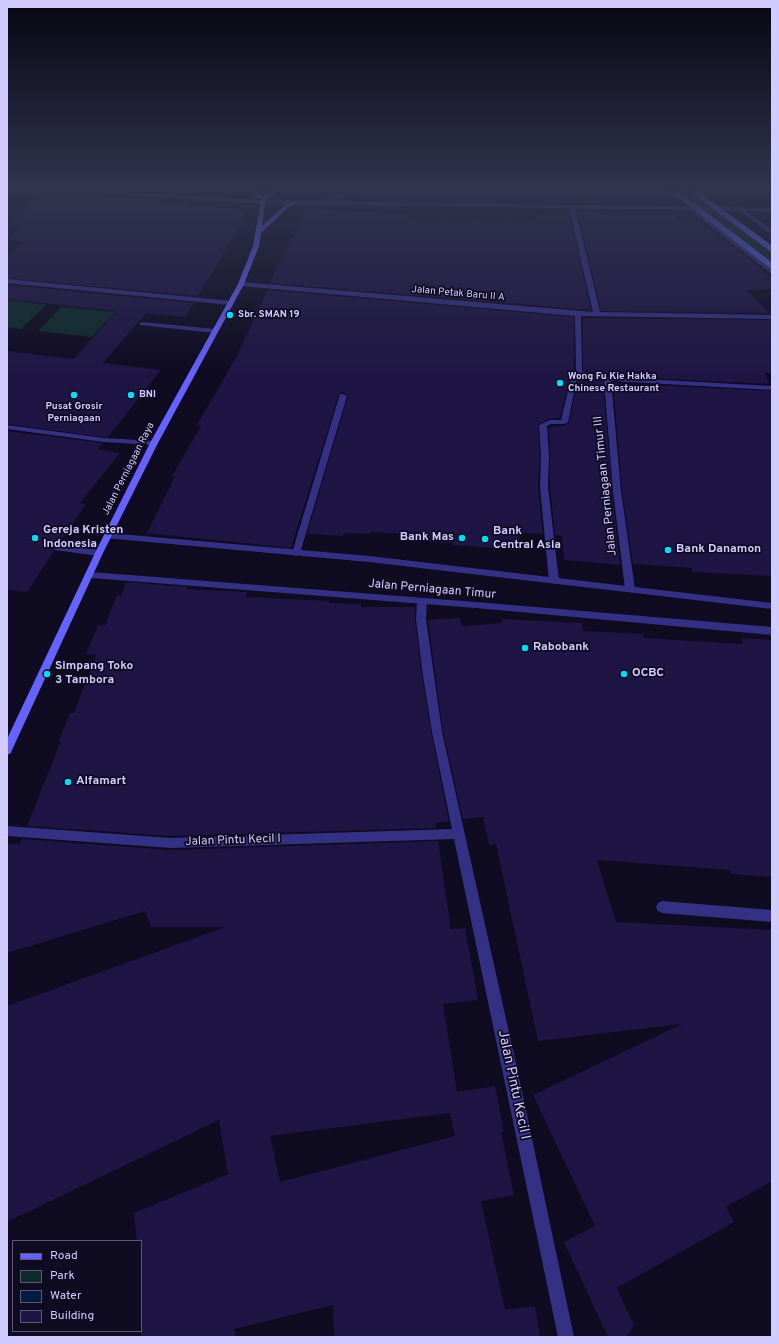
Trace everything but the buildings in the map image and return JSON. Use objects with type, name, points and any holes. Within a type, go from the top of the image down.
[{"type":"main road","name":"Jalan Perniagaan Raya","points":[[7,750],[91,575],[99,554],[154,443],[241,284],[254,251]]},
{"type":"main road","points":[[752,251],[772,266]]},
{"type":"street","points":[[582,251],[597,314]]},
{"type":"street","points":[[744,251],[772,272]]},
{"type":"street","points":[[7,281],[231,303]]},
{"type":"street","name":"Jalan Petak Baru II A","points":[[241,284],[578,314],[772,317]]},
{"type":"street","points":[[554,581],[544,487],[545,456],[543,424],[550,422],[564,422],[574,378],[579,372],[578,314]]},
{"type":"street","points":[[142,324],[215,331]]},
{"type":"street","points":[[579,372],[607,379],[772,388]]},
{"type":"street","name":"Jalan Perniagaan Timur III","points":[[607,379],[618,491],[630,590]]},
{"type":"street","points":[[296,553],[343,396]]},
{"type":"street","points":[[7,427],[104,440],[154,443]]},
{"type":"street","name":"Jalan Perniagaan Timur","points":[[108,536],[369,559],[772,606]]},
{"type":"street","points":[[58,548],[99,554]]},
{"type":"street","name":"Jalan Perniagaan Timur","points":[[91,575],[422,601],[772,631]]},
{"type":"street","name":"Jalan Pintu Kecil I","points":[[422,601],[421,619],[437,732],[510,1068],[566,1337]]},
{"type":"street","name":"Jalan Pintu Kecil I","points":[[7,831],[171,842],[459,834]]},
{"type":"street","points":[[662,907],[772,916]]},
{"type":"green space","points":[[752,251],[772,251],[772,266]]},
{"type":"green space","points":[[7,300],[46,305],[21,329],[7,327]]},
{"type":"green space","points":[[61,307],[115,312],[92,337],[38,331]]},
{"type":"place","name":"Sbr. SMAN 19","points":[[230,315]]},
{"type":"place","name":"Wong Fu Kie Hakka Chinese Restaurant","points":[[560,383]]},
{"type":"place","name":"Pusat Grosir Perniagaan","points":[[74,395]]},
{"type":"place","name":"BNI","points":[[131,395]]},
{"type":"place","name":"Gereja Kristen Indonesia","points":[[35,538]]},
{"type":"place","name":"Bank Mas","points":[[462,538]]},
{"type":"place","name":"Bank Central Asia","points":[[485,539]]},
{"type":"place","name":"Bank Danamon","points":[[668,550]]},
{"type":"place","name":"Rabobank","points":[[525,648]]},
{"type":"place","name":"Simpang Toko 3 Tambora","points":[[47,674]]},
{"type":"place","name":"OCBC","points":[[624,674]]},
{"type":"place","name":"Alfamart","points":[[68,782]]}]
